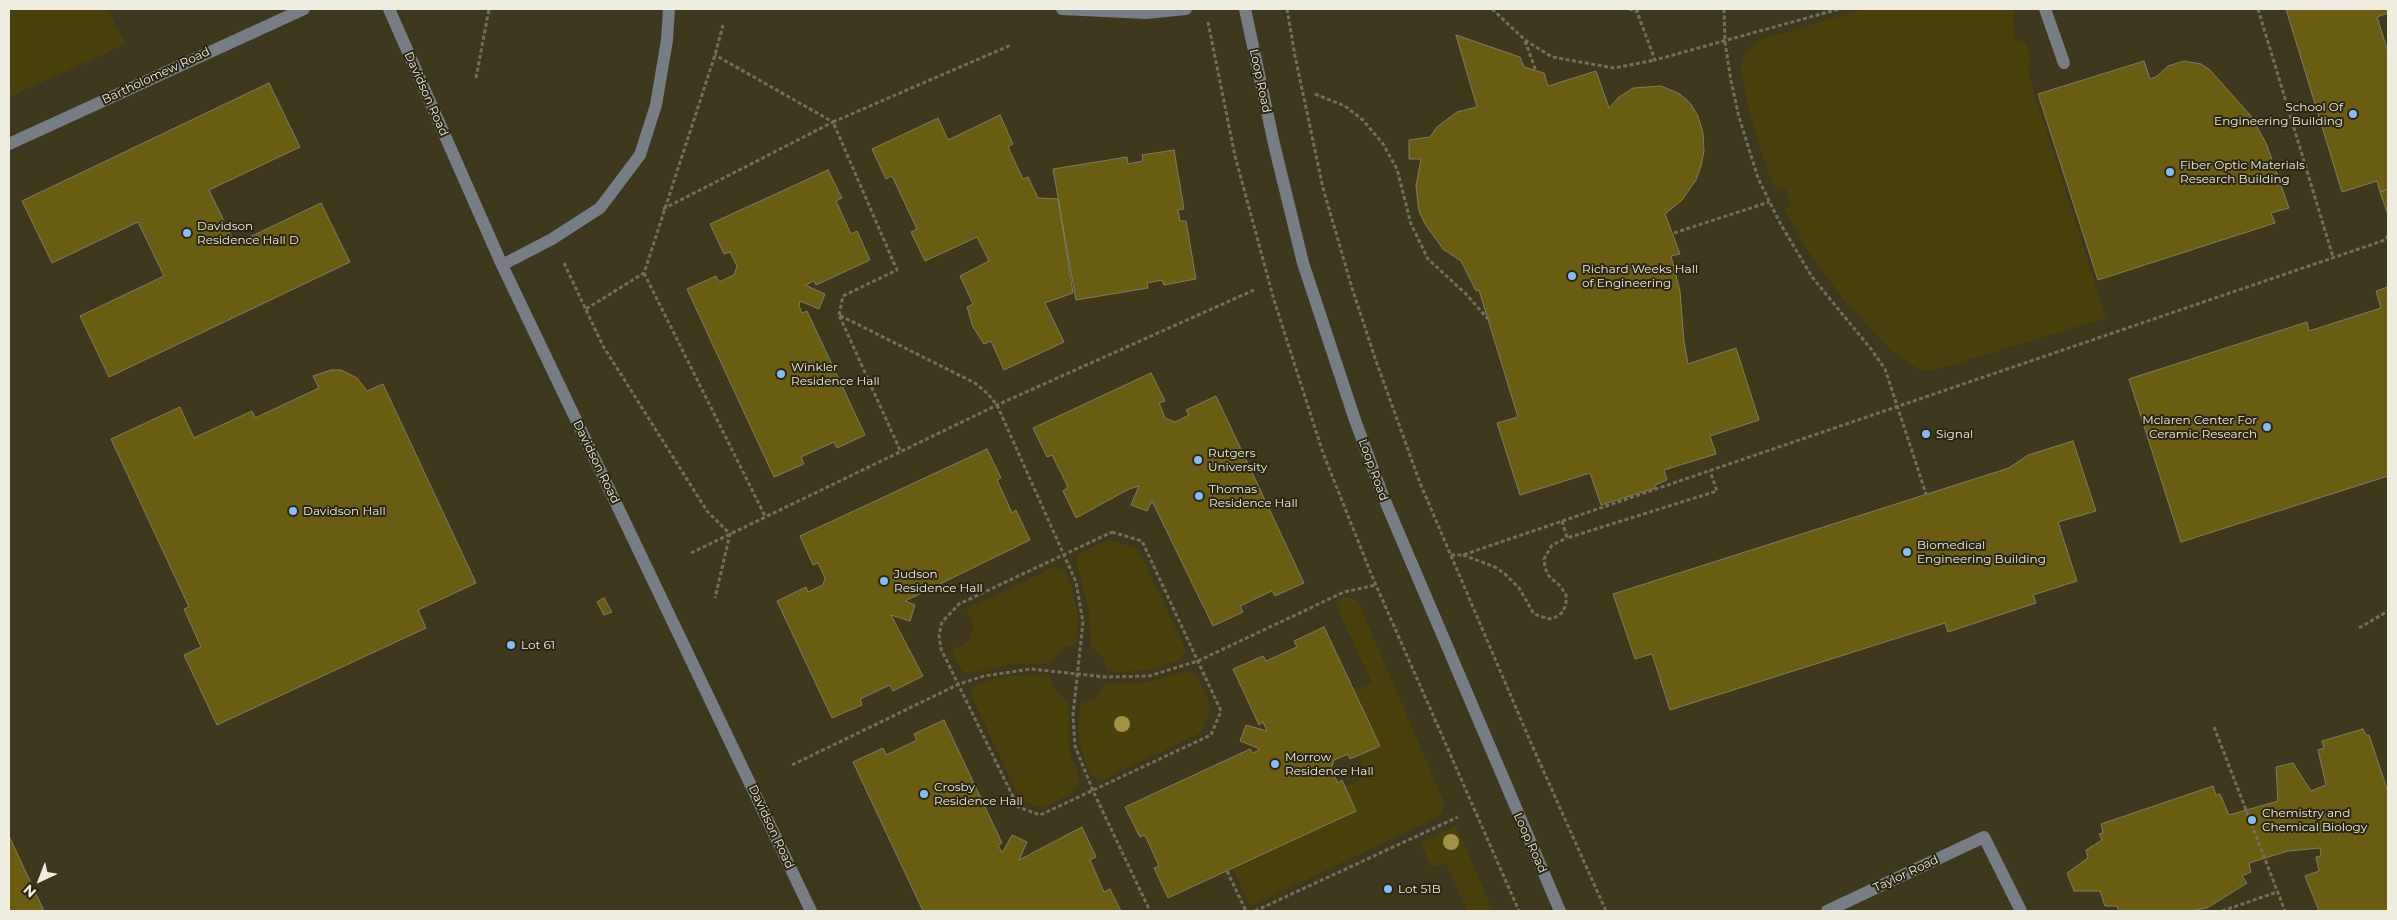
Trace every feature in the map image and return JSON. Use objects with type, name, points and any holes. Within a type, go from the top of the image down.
[{"type":"street","name":"Bartholomew Road","points":[[9,144],[304,9]]},
{"type":"street","name":"Davidson Road","points":[[389,9],[502,265],[811,911]]},
{"type":"street","points":[[502,265],[552,239],[600,208],[640,155],[656,105],[667,40],[669,9]]},
{"type":"street","points":[[1062,9],[1146,13],[1186,9]]},
{"type":"street","name":"Loop Road","points":[[1245,9],[1274,144],[1303,263],[1348,402],[1383,496],[1560,911]]},
{"type":"street","points":[[2045,9],[2064,63]]},
{"type":"street","name":"Taylor Road","points":[[1827,911],[1984,837],[2021,911]]},
{"type":"path","points":[[476,78],[489,9]]},
{"type":"path","points":[[1287,9],[1323,188],[1352,288],[1420,483],[1531,743],[1606,911]]},
{"type":"path","points":[[1492,9],[1525,40],[1552,57],[1614,68],[1655,60],[1725,42],[1839,9]]},
{"type":"path","points":[[1629,9],[1637,10],[1655,60]]},
{"type":"path","points":[[1724,9],[1725,42],[1741,124],[1758,178],[1769,202],[1812,277],[1872,348],[1885,369],[1899,406],[1926,494]]},
{"type":"path","points":[[2258,9],[2333,257]]},
{"type":"path","points":[[1208,18],[1235,156],[1274,300],[1323,453],[1376,585],[1518,911]]},
{"type":"path","points":[[586,310],[644,273],[663,208],[716,55],[723,25]]},
{"type":"path","points":[[1525,40],[1536,70]]},
{"type":"path","points":[[663,208],[833,122],[1010,44]]},
{"type":"path","points":[[716,55],[833,122],[897,270],[843,296],[840,315],[900,450]]},
{"type":"path","points":[[1315,94],[1345,106],[1363,120],[1383,144],[1397,169],[1411,224],[1428,259],[1466,294],[1488,319]]},
{"type":"path","points":[[1674,233],[1769,202]]},
{"type":"path","points":[[1451,555],[1463,555],[1562,522],[2387,239]]},
{"type":"path","points":[[564,263],[603,346],[707,511],[730,534]]},
{"type":"path","points":[[644,273],[765,517]]},
{"type":"path","points":[[691,552],[996,405],[1254,290]]},
{"type":"path","points":[[840,315],[975,383],[987,393],[996,405],[1065,554],[1076,582],[1083,622],[1073,715],[1075,746],[1093,791],[1150,911]]},
{"type":"path","points":[[1463,555],[1495,567],[1505,574],[1519,588],[1534,614],[1549,619],[1556,617],[1563,612],[1566,595],[1561,587],[1548,576],[1545,568],[1544,559],[1552,545],[1567,538],[1716,491],[1710,471]]},
{"type":"path","points":[[1562,522],[1567,538]]},
{"type":"path","points":[[1112,532],[1142,541],[1198,661],[1220,711],[1211,735],[1040,815],[1018,807],[941,649],[939,635],[942,622],[959,604],[1112,532]]},
{"type":"path","points":[[715,598],[730,534]]},
{"type":"path","points":[[792,765],[959,684],[984,676],[1014,671],[1050,669],[1106,677],[1150,676],[1198,661],[1344,592],[1376,585]]},
{"type":"path","points":[[2359,628],[2388,610]]},
{"type":"path","points":[[2214,727],[2285,911]]},
{"type":"path","points":[[1255,911],[1458,817]]},
{"type":"path","points":[[1227,871],[1246,911]]},
{"type":"path","points":[[2222,911],[2277,892]]},
{"type":"shaded area","name":"Rutgers University","points":[[9,9],[2388,9],[2388,911],[9,911]]},
{"type":"shaded area","points":[[9,9],[107,9],[126,44],[9,97]]},
{"type":"shaded area","points":[[1862,9],[2013,9],[2014,40],[2026,42],[2030,57],[2028,73],[2106,318],[1938,369],[1921,371],[1894,353],[1846,303],[1806,248],[1784,208],[1791,205],[1785,188],[1776,190],[1768,172],[1751,118],[1740,70],[1745,53],[1757,41]]},
{"type":"shaded area","points":[[1109,540],[1138,549],[1185,648],[1181,660],[1148,670],[1116,672],[1107,670],[1102,656],[1090,646],[1091,634],[1088,606],[1077,566],[1077,556],[1079,553]]},
{"type":"shaded area","points":[[1054,567],[1065,571],[1072,587],[1078,621],[1076,644],[1063,648],[1051,663],[1006,665],[969,674],[963,672],[951,650],[969,641],[974,626],[966,609]]},
{"type":"shaded area","points":[[1347,597],[1358,601],[1445,805],[1440,816],[1250,906],[1233,868],[1356,811],[1345,787],[1368,776],[1359,755],[1379,746],[1355,692],[1372,683],[1335,603]]},
{"type":"shaded area","points":[[1188,671],[1196,674],[1211,707],[1202,732],[1102,780],[1093,777],[1088,770],[1080,744],[1078,732],[1080,704],[1097,699],[1105,684],[1143,683]]},
{"type":"shaded area","points":[[1049,675],[1053,688],[1068,701],[1069,750],[1080,780],[1071,794],[1042,808],[1020,800],[971,694],[974,686],[1007,676]]},
{"type":"shaded area","points":[[1456,826],[1493,911],[1467,911],[1446,863],[1432,867],[1420,842]]},
{"type":"building","name":"School Of Engineering Building","points":[[2286,9],[2388,9],[2388,13],[2377,17],[2388,52],[2388,189],[2380,192],[2377,181],[2342,192]]},
{"type":"building","name":"Richard Weeks Hall of Engineering","points":[[1456,35],[1520,57],[1524,67],[1544,73],[1548,86],[1596,71],[1609,108],[1619,97],[1633,88],[1661,86],[1680,94],[1690,103],[1698,116],[1703,133],[1704,151],[1701,166],[1696,180],[1682,200],[1665,214],[1680,254],[1671,256],[1680,291],[1684,342],[1688,364],[1736,348],[1759,420],[1710,436],[1716,454],[1664,470],[1667,480],[1655,485],[1655,488],[1601,505],[1590,473],[1520,495],[1497,423],[1518,417],[1479,290],[1476,291],[1461,261],[1443,249],[1425,224],[1419,211],[1416,186],[1421,159],[1409,159],[1409,140],[1430,137],[1437,127],[1457,112],[1477,107]]},
{"type":"building","name":"Fiber Optic Materials Research Building","points":[[2144,61],[2150,79],[2156,77],[2168,66],[2184,61],[2201,64],[2210,70],[2251,116],[2266,143],[2289,208],[2271,213],[2275,223],[2098,280],[2038,94]]},
{"type":"building","name":"Davidson Residence Hall D","points":[[269,83],[300,147],[209,190],[235,244],[321,203],[350,262],[109,377],[80,316],[164,276],[138,222],[52,263],[22,201]]},
{"type":"building","points":[[1000,115],[1013,144],[1008,147],[1023,179],[1028,177],[1038,198],[1058,199],[1073,293],[1045,303],[1064,342],[1004,370],[991,341],[984,344],[973,327],[967,307],[973,304],[960,276],[989,261],[977,237],[925,261],[911,232],[917,229],[892,176],[886,179],[872,149],[938,118],[948,140]]},
{"type":"building","points":[[1174,150],[1184,209],[1178,210],[1180,221],[1186,221],[1196,279],[1164,285],[1162,280],[1147,283],[1148,288],[1076,300],[1053,169],[1127,157],[1128,164],[1143,161],[1142,155]]},
{"type":"building","name":"Winkler Residence Hall","points":[[828,170],[842,198],[836,201],[851,234],[857,231],[870,260],[816,285],[814,281],[805,285],[825,294],[819,309],[800,301],[799,306],[802,313],[807,311],[865,435],[837,448],[834,442],[801,457],[804,464],[774,477],[687,289],[716,276],[719,282],[734,275],[737,266],[730,252],[724,254],[710,224]]},
{"type":"building","points":[[2388,189],[2388,215],[2380,192]]},
{"type":"building","name":"Mclaren Center For Ceramic Research","points":[[2388,287],[2388,476],[2181,542],[2129,379],[2307,322],[2309,331],[2381,308],[2376,291]]},
{"type":"building","name":"Davidson Hall","points":[[331,370],[341,370],[357,378],[367,391],[383,384],[476,583],[418,610],[426,628],[217,725],[184,655],[201,647],[184,609],[189,607],[111,439],[180,407],[194,438],[252,411],[255,418],[319,388],[313,376]]},
{"type":"building","name":"Thomas Residence Hall","points":[[1151,373],[1165,401],[1159,403],[1165,418],[1175,422],[1189,415],[1186,410],[1216,396],[1304,583],[1275,596],[1272,591],[1240,606],[1243,612],[1213,626],[1152,501],[1147,511],[1131,505],[1139,486],[1129,489],[1076,518],[1063,491],[1068,487],[1052,455],[1047,457],[1033,428]]},
{"type":"building","name":"Biomedical Engineering Building","points":[[2073,441],[2096,511],[2058,522],[2077,581],[2033,595],[2036,603],[1948,632],[1945,623],[1670,710],[1652,654],[1635,659],[1613,594],[2009,468],[2028,455]]},
{"type":"building","name":"Judson Residence Hall","points":[[987,449],[1001,478],[997,480],[1012,513],[1016,510],[1030,540],[905,601],[915,605],[910,621],[891,615],[923,676],[893,691],[890,685],[860,699],[862,705],[832,718],[777,601],[806,587],[808,592],[823,585],[825,578],[818,563],[813,565],[800,536]]},
{"type":"building","points":[[604,598],[612,612],[604,615],[597,602]]},
{"type":"building","name":"Morrow Residence Hall","points":[[1324,627],[1380,746],[1350,759],[1348,754],[1334,760],[1331,769],[1338,783],[1342,780],[1356,811],[1168,898],[1154,868],[1159,866],[1145,835],[1140,837],[1125,807],[1250,749],[1253,753],[1259,750],[1240,741],[1246,725],[1267,731],[1263,722],[1259,725],[1233,669],[1263,656],[1266,661],[1297,647],[1294,641]]},
{"type":"building","name":"Crosby Residence Hall","points":[[944,720],[1002,843],[998,845],[1002,853],[1012,835],[1027,842],[1019,860],[1082,827],[1096,857],[1090,860],[1104,892],[1110,889],[1121,911],[923,911],[853,762],[883,748],[886,755],[917,740],[914,734]]},
{"type":"building","name":"Chemistry and Chemical Biology","points":[[2363,729],[2366,735],[2369,735],[2388,792],[2388,911],[2319,911],[2305,876],[2319,871],[2316,857],[2321,856],[2320,848],[2288,851],[2249,863],[2251,872],[2242,876],[2247,883],[2207,908],[2189,911],[2119,911],[2117,906],[2105,906],[2100,891],[2074,891],[2067,873],[2088,858],[2086,850],[2102,840],[2099,834],[2103,833],[2101,824],[2213,786],[2216,795],[2220,794],[2229,815],[2278,801],[2276,767],[2293,763],[2311,791],[2326,785],[2318,750],[2324,748],[2322,741]]},
{"type":"building","points":[[9,836],[44,911],[9,911]]},
{"type":"place","name":"School Of Engineering Building","points":[[2353,114]]},
{"type":"place","name":"Fiber Optic Materials Research Building","points":[[2170,172]]},
{"type":"place","name":"Davidson Residence Hall D","points":[[187,233]]},
{"type":"place","name":"Richard Weeks Hall of Engineering","points":[[1572,276]]},
{"type":"place","name":"Winkler Residence Hall","points":[[781,374]]},
{"type":"place","name":"Mclaren Center For Ceramic Research","points":[[2267,427]]},
{"type":"place","name":"Signal","points":[[1926,434]]},
{"type":"place","name":"Rutgers University","points":[[1198,460]]},
{"type":"place","name":"Thomas Residence Hall","points":[[1199,496]]},
{"type":"place","name":"Davidson Hall","points":[[293,511]]},
{"type":"place","name":"Biomedical Engineering Building","points":[[1907,552]]},
{"type":"place","name":"Judson Residence Hall","points":[[884,581]]},
{"type":"place","name":"Lot 61","points":[[511,645]]},
{"type":"place","name":"Morrow Residence Hall","points":[[1275,764]]},
{"type":"place","name":"Crosby Residence Hall","points":[[924,794]]},
{"type":"place","name":"Chemistry and Chemical Biology","points":[[2252,820]]},
{"type":"place","name":"Lot 51B","points":[[1388,889]]}]
